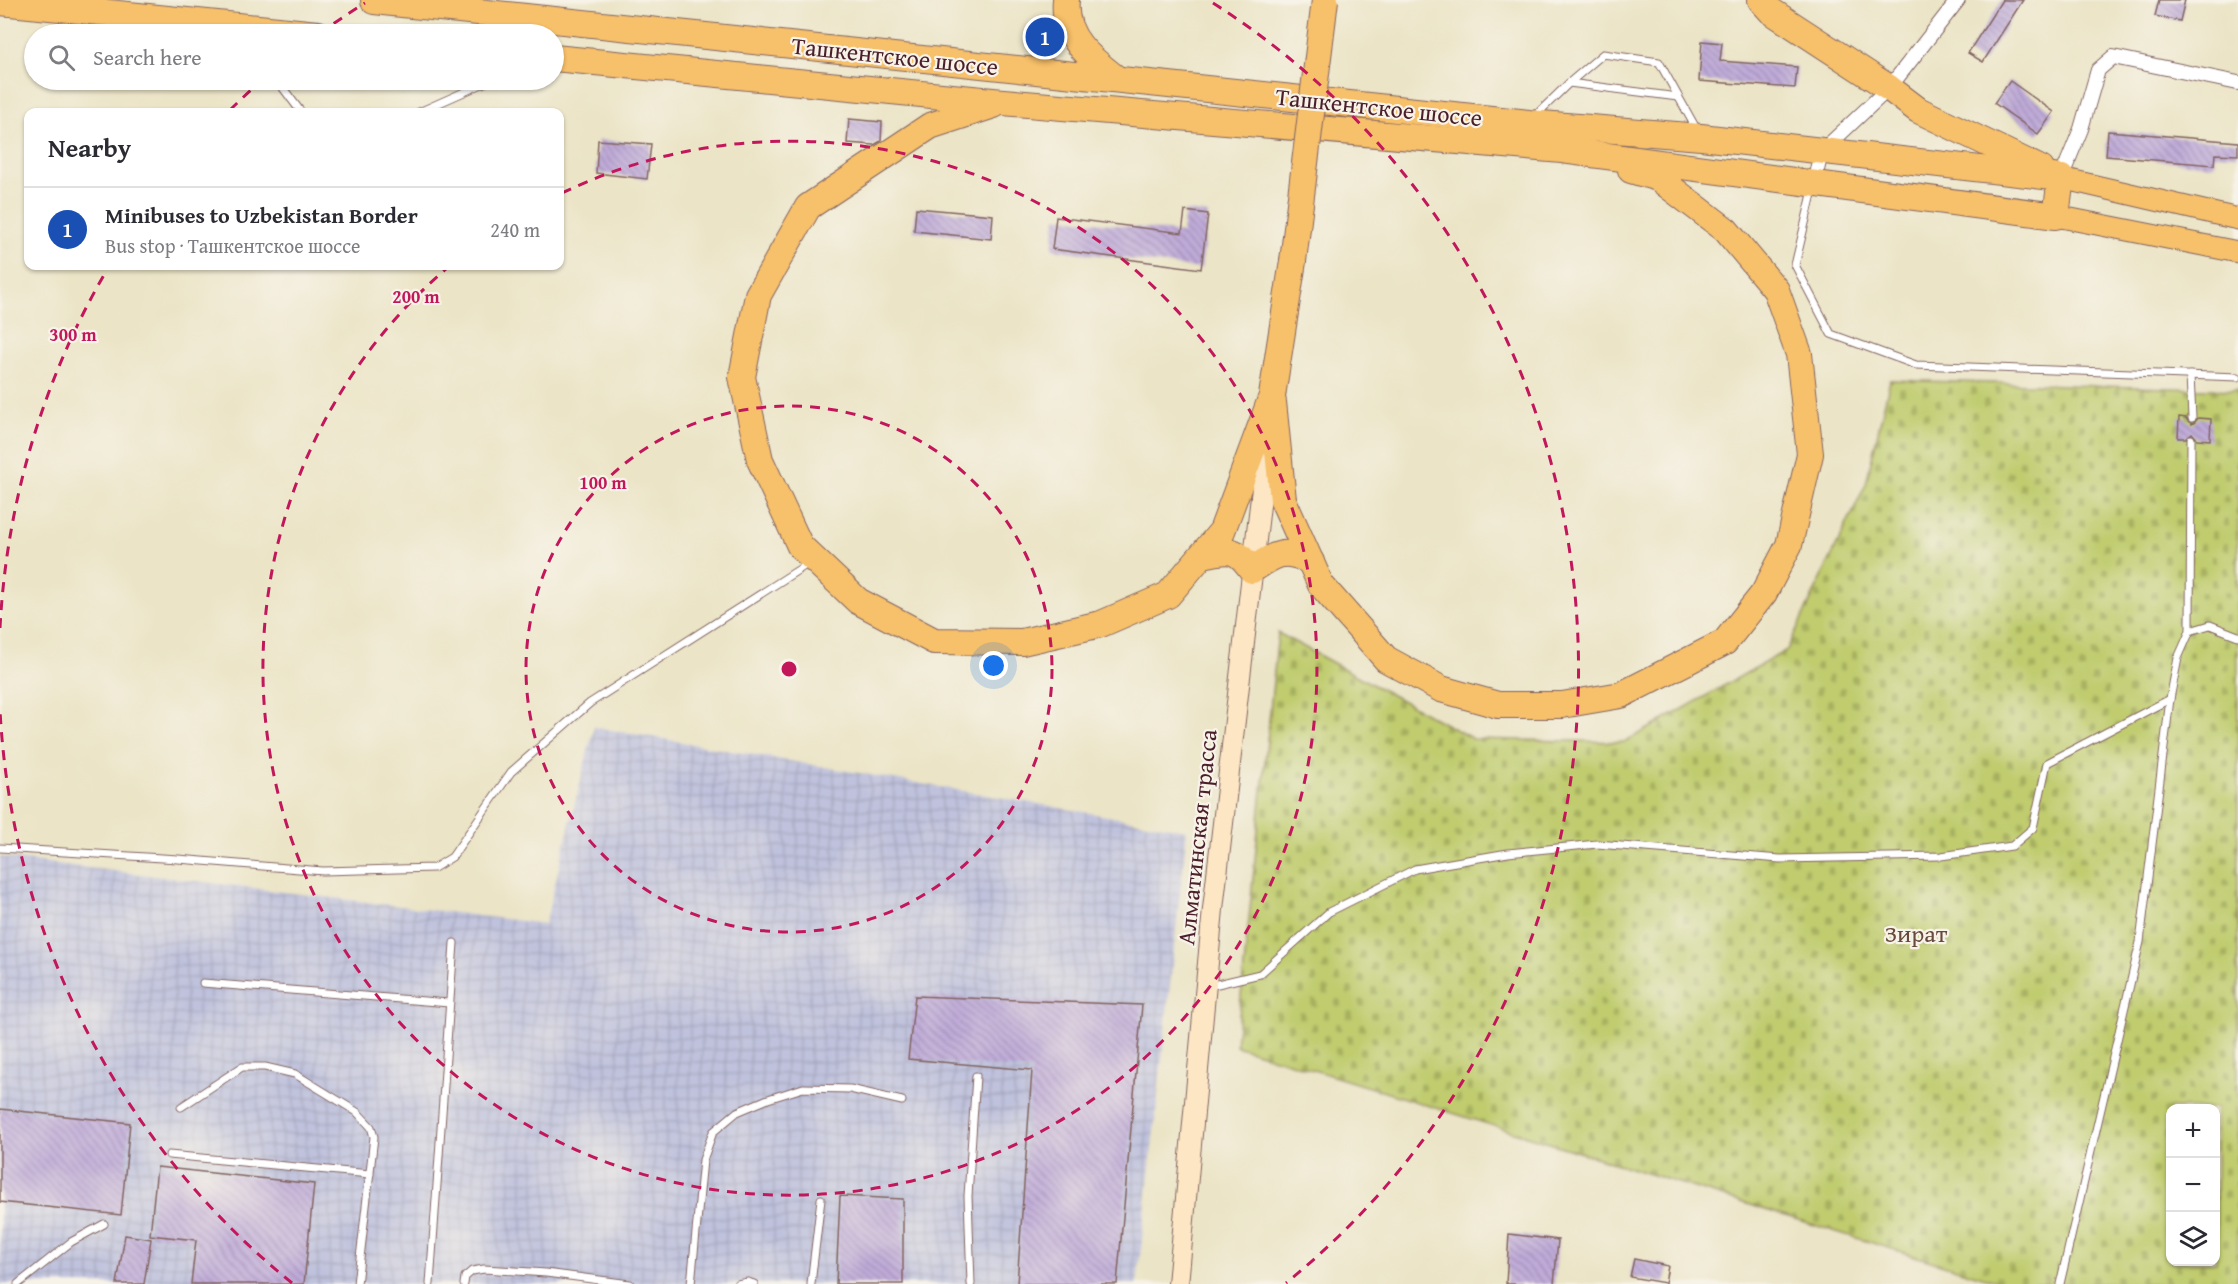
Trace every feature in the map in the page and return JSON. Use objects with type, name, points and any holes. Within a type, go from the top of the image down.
[{"type":"highway","name":"Ташкентское шоссе","points":[[372,0],[524,24]]},
{"type":"highway","points":[[1066,0],[1065,6],[1071,34],[1086,55],[1127,80],[1134,113]]},
{"type":"highway","points":[[1003,102],[930,126],[808,207],[758,295],[742,377],[760,460],[800,546],[858,601],[934,641],[1022,642],[1101,624],[1167,595],[1222,531],[1272,396],[1293,261],[1325,0]]},
{"type":"highway","points":[[1761,0],[1771,11],[1889,88],[1918,110],[2061,178]]},
{"type":"highway","points":[[0,2],[183,24]]},
{"type":"highway","name":"Ташкентское шоссе","points":[[564,29],[1127,80],[1525,130]]},
{"type":"highway","points":[[564,59],[1134,113],[1701,137],[2061,178]]},
{"type":"highway","points":[[1272,396],[1283,500],[1321,585],[1386,659],[1440,689],[1498,705],[1562,705],[1621,696],[1725,642],[1764,593],[1789,545],[1810,454],[1799,354],[1776,290],[1726,230],[1658,178],[1562,150],[1525,130]]},
{"type":"highway","points":[[1562,150],[2056,216],[2061,178]]},
{"type":"highway","points":[[1202,555],[1230,550],[1242,556],[1252,570],[1284,553],[1297,554],[1311,562]]},
{"type":"main road","points":[[2061,178],[2238,219]]},
{"type":"main road","points":[[2056,216],[2238,252]]},
{"type":"street","points":[[1814,184],[1821,152],[1889,88],[1958,0]]},
{"type":"street","points":[[2061,178],[2081,129],[2098,70],[2113,57],[2238,83]]},
{"type":"street","name":"Алматинская трасса","points":[[1178,1284],[1206,986],[1272,396]]},
{"type":"lane","points":[[1525,130],[1569,83],[1603,54],[1659,62],[1701,137]]},
{"type":"lane","points":[[1569,83],[1678,97]]},
{"type":"lane","points":[[284,90],[298,108]]},
{"type":"lane","points":[[428,108],[468,90]]},
{"type":"lane","points":[[1814,184],[1795,265],[1832,334],[1916,365],[2238,377]]},
{"type":"lane","points":[[2190,375],[2192,418]]},
{"type":"lane","points":[[2060,1284],[2140,942],[2170,699],[2178,657],[2190,631],[2191,439]]},
{"type":"lane","points":[[0,848],[323,871],[434,867],[452,857],[511,772],[590,703],[815,560]]},
{"type":"lane","points":[[2190,631],[2210,625],[2238,636]]},
{"type":"lane","points":[[1206,986],[1260,974],[1329,912],[1415,868],[1508,853],[1597,844],[1780,859],[1941,856],[2012,846],[2033,828],[2047,764],[2170,699]]},
{"type":"lane","points":[[430,1284],[454,943]]},
{"type":"lane","points":[[203,982],[449,1003]]},
{"type":"lane","points":[[181,1107],[242,1066],[265,1067],[295,1074],[357,1112],[371,1127],[374,1137],[357,1284]]},
{"type":"lane","points":[[971,1284],[969,1196],[976,1076]]},
{"type":"lane","points":[[691,1284],[703,1160],[712,1132],[736,1112],[803,1088],[850,1089],[902,1101]]},
{"type":"lane","points":[[169,1155],[370,1174]]},
{"type":"lane","points":[[811,1284],[821,1199]]},
{"type":"lane","points":[[18,1284],[71,1242],[104,1224]]},
{"type":"lane","points":[[464,1284],[465,1277],[472,1271],[484,1269],[576,1281],[630,1284]]},
{"type":"lane","points":[[737,1284],[748,1282],[754,1284]]},
{"type":"shaded area","points":[[594,727],[1187,830],[1137,1284],[0,1284],[0,857],[545,924]]},
{"type":"green space","name":"Зират","points":[[1890,380],[2238,390],[2238,1284],[2005,1284],[1236,1046],[1278,633],[1473,739],[1625,742],[1787,650],[1866,484]]},
{"type":"building","points":[[2002,0],[2023,0],[1983,62],[1968,53]]},
{"type":"building","points":[[2159,0],[2185,0],[2180,21],[2155,16]]},
{"type":"building","points":[[1702,41],[1722,43],[1720,61],[1797,67],[1795,88],[1699,81]]},
{"type":"building","points":[[2010,81],[2054,112],[2038,134],[1994,103]]},
{"type":"building","points":[[849,119],[882,122],[881,141],[874,145],[847,143]]},
{"type":"building","points":[[2108,131],[2238,142],[2238,155],[2215,154],[2214,165],[2106,156]]},
{"type":"building","points":[[598,140],[651,144],[647,179],[596,173]]},
{"type":"building","points":[[916,208],[993,215],[991,239],[914,231]]},
{"type":"building","points":[[1185,211],[1208,214],[1201,269],[1052,249],[1056,217],[1182,233]]},
{"type":"building","points":[[2179,417],[2186,418],[2192,424],[2198,418],[2211,419],[2210,440],[2197,439],[2192,433],[2186,438],[2178,438]]},
{"type":"building","points":[[915,996],[1142,1005],[1117,1284],[1017,1284],[1032,1070],[908,1059]]},
{"type":"building","points":[[0,1109],[130,1123],[121,1215],[0,1202]]},
{"type":"building","points":[[157,1167],[314,1184],[304,1284],[191,1284],[196,1240],[150,1235]]},
{"type":"building","points":[[840,1196],[903,1199],[903,1284],[836,1284]]},
{"type":"building","points":[[1509,1234],[1558,1240],[1554,1284],[1506,1284]]},
{"type":"building","points":[[125,1235],[151,1239],[144,1284],[117,1284]]},
{"type":"building","points":[[1634,1259],[1668,1266],[1665,1283],[1630,1277]]},
{"type":"place","name":"Minibuses to Uzbekistan Border","points":[[1045,37]]}]
